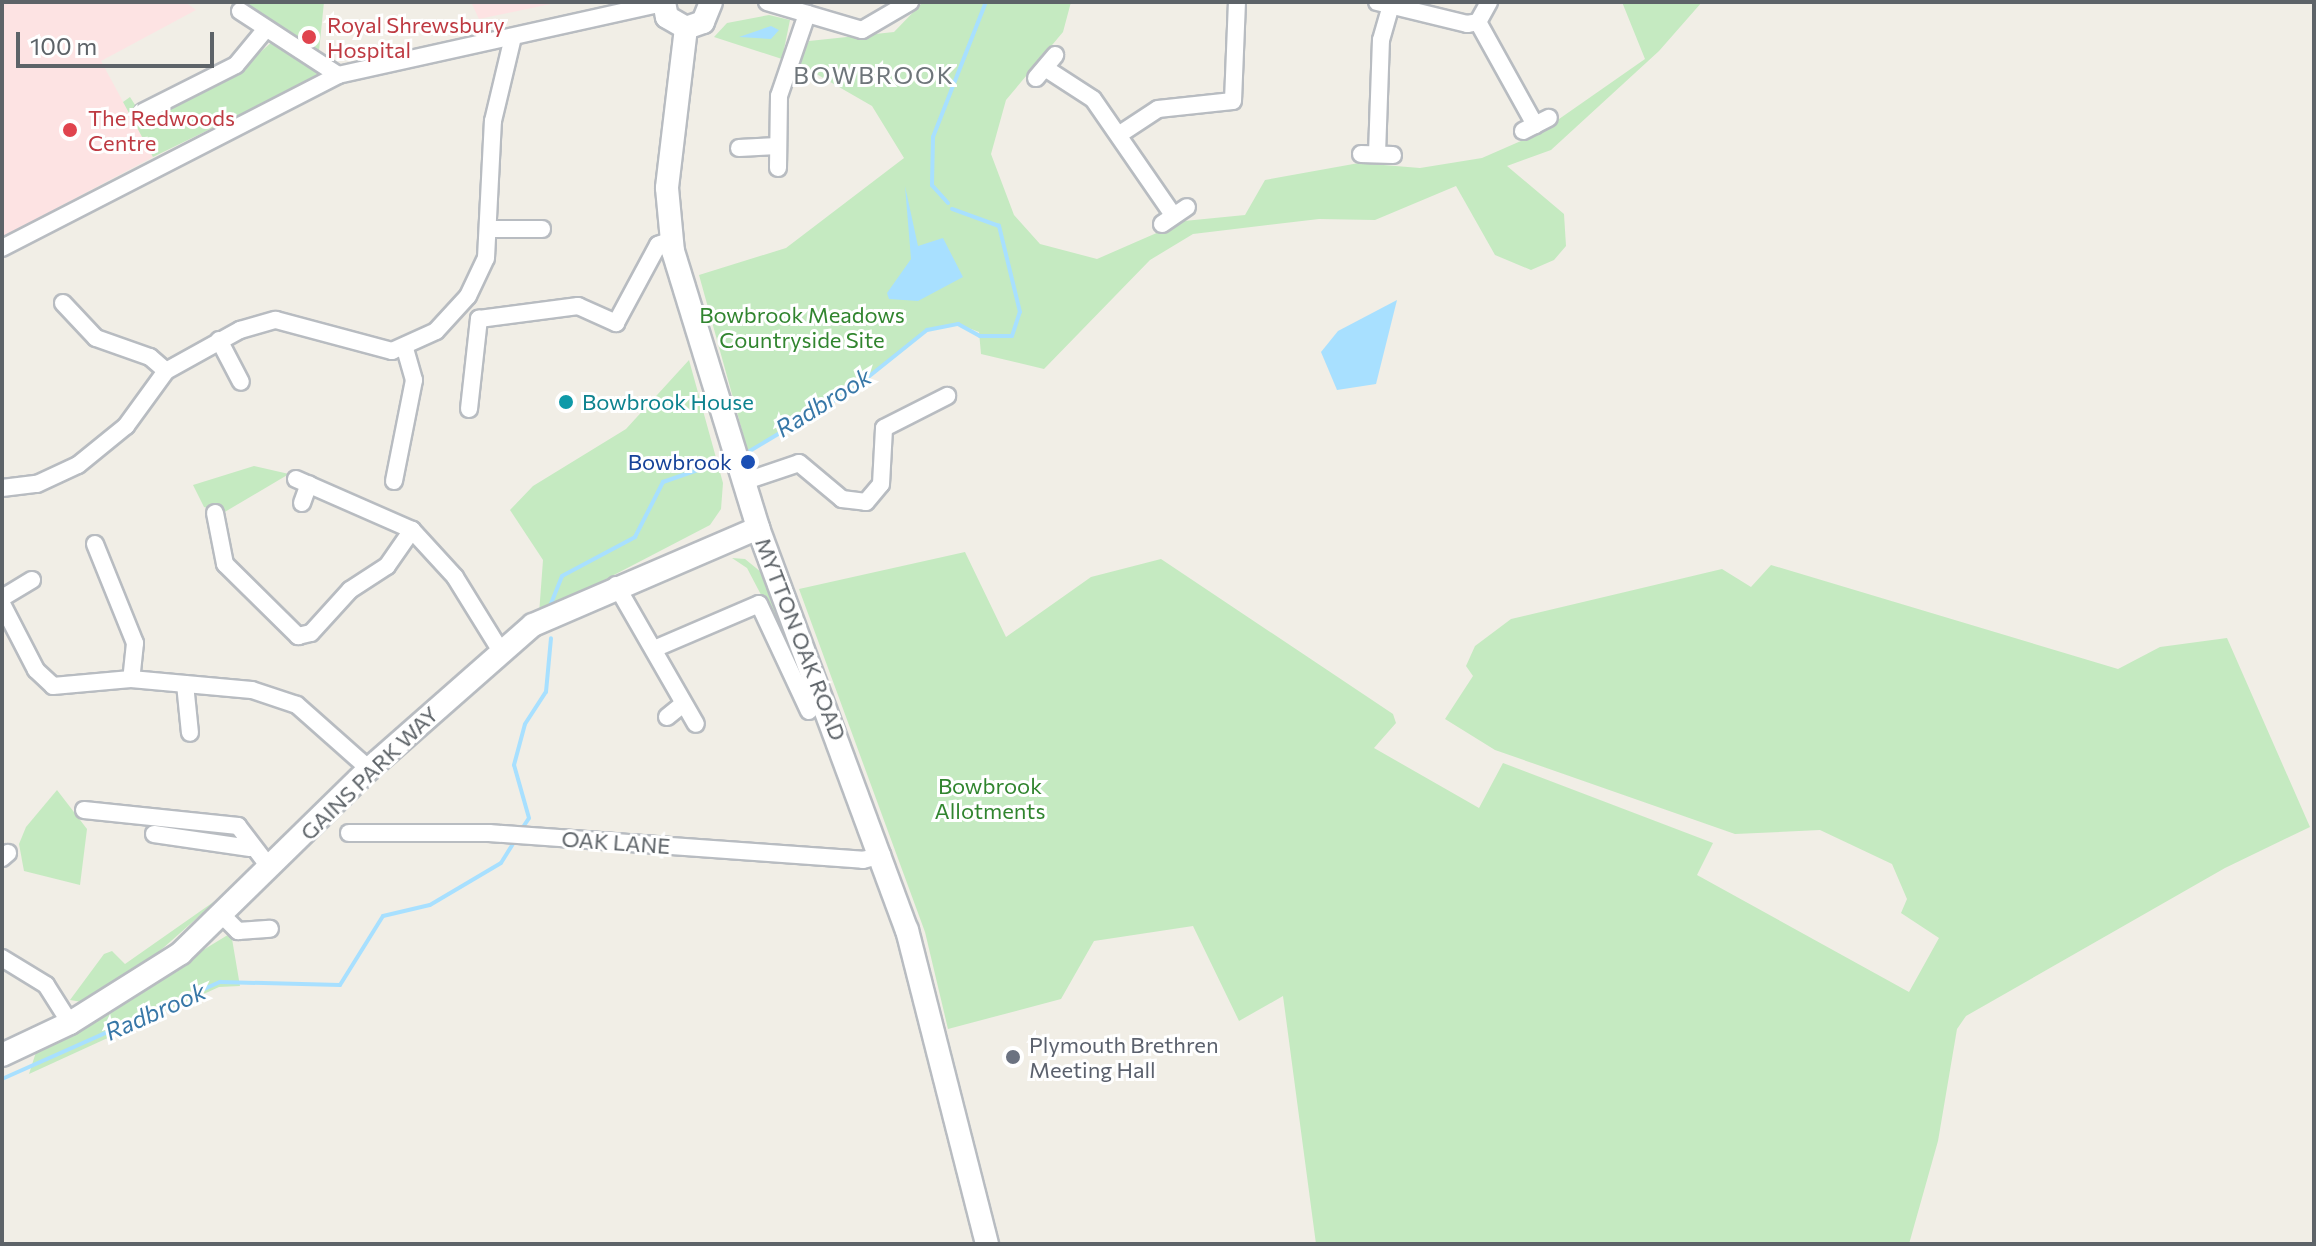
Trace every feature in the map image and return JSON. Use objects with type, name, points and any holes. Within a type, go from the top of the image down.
[{"type":"main road","points":[[664,3],[667,17],[686,28],[703,22],[711,2]]},
{"type":"main road","name":"MYTTON OAK ROAD","points":[[686,28],[667,188],[671,240],[758,528],[882,855],[940,1046],[987,1244]]},
{"type":"main road","name":"GAINS PARK WAY","points":[[2,1055],[70,1023],[181,953],[369,769],[500,650],[547,617],[616,585],[758,528]]},
{"type":"street","points":[[767,2],[862,30],[910,2]]},
{"type":"street","points":[[1120,134],[1158,109],[1233,101],[1237,2]]},
{"type":"street","points":[[1478,22],[1489,2]]},
{"type":"street","points":[[2,248],[338,75],[512,41],[664,3]]},
{"type":"street","points":[[1377,155],[1384,4],[1478,22],[1536,125]]},
{"type":"street","points":[[240,11],[338,75]]},
{"type":"street","points":[[778,168],[779,96],[807,14]]},
{"type":"street","points":[[143,112],[236,65],[265,30]]},
{"type":"street","points":[[2,488],[37,484],[78,465],[126,426],[166,371],[219,340],[267,321],[363,349],[405,349],[436,331],[468,296],[490,229],[493,121],[512,41]]},
{"type":"street","points":[[1045,67],[1093,99],[1174,215]]},
{"type":"street","points":[[739,148],[777,146]]},
{"type":"street","points":[[490,229],[542,229]]},
{"type":"street","points":[[469,409],[479,319],[578,306],[616,323],[658,245],[671,240]]},
{"type":"street","points":[[63,303],[76,333],[166,371]]},
{"type":"street","points":[[267,303],[267,321]]},
{"type":"street","points":[[219,340],[241,382]]},
{"type":"street","points":[[394,481],[392,459],[414,380],[405,349]]},
{"type":"street","points":[[743,482],[799,463],[837,496],[861,504],[881,484],[884,428],[947,396]]},
{"type":"street","points":[[302,503],[302,482],[412,530],[455,577],[500,650]]},
{"type":"street","points":[[215,513],[225,564],[298,636],[311,633],[350,590],[387,566],[412,530]]},
{"type":"street","points":[[95,544],[135,643],[131,679]]},
{"type":"street","points":[[2,598],[32,580]]},
{"type":"street","points":[[616,585],[696,724]]},
{"type":"street","points":[[2,604],[36,670],[53,686],[131,679],[252,690],[297,705],[369,769]]},
{"type":"street","points":[[654,649],[759,604],[809,711]]},
{"type":"street","points":[[185,684],[176,717],[190,733]]},
{"type":"street","points":[[667,717],[683,704]]},
{"type":"street","points":[[84,810],[238,826],[250,848],[270,868]]},
{"type":"street","name":"OAK LANE","points":[[349,833],[519,835],[863,860],[882,855]]},
{"type":"street","points":[[154,834],[250,848]]},
{"type":"street","points":[[222,915],[238,931],[270,929]]},
{"type":"street","points":[[2,958],[46,985],[70,1023]]},
{"type":"shaded area","name":"The Redwoods Centre","points":[[2,2],[185,2],[196,10],[101,61],[153,157],[2,237]]},
{"type":"shaded area","name":"Royal Shrewsbury Hospital","points":[[471,2],[560,2],[479,19]]},
{"type":"green space","name":"Royal Shrewsbury Hospital","points":[[228,2],[324,2],[318,61]]},
{"type":"green space","name":"Bowbrook Meadows Countryside Site","points":[[923,2],[1071,2],[1063,32],[1006,100],[991,154],[1014,215],[1040,244],[1097,259],[1184,221],[1245,215],[1265,180],[1359,163],[1420,168],[1482,158],[1539,133],[1645,59],[1622,2],[1702,2],[1659,51],[1551,150],[1507,166],[1564,214],[1566,246],[1554,260],[1531,270],[1495,255],[1456,186],[1375,220],[1319,219],[1193,234],[1150,260],[1044,369],[981,354],[979,332],[958,324],[927,330],[852,390],[748,452],[699,275],[786,248],[904,158],[872,106],[799,64],[809,41],[894,32]]},
{"type":"green space","points":[[769,15],[790,20],[782,59],[714,37],[727,23]]},
{"type":"green space","points":[[273,41],[320,68],[319,76],[153,157],[123,102],[130,97],[151,130],[171,120],[167,106],[239,71]]},
{"type":"green space","points":[[689,360],[723,483],[721,509],[710,525],[539,614],[543,560],[510,510],[533,486],[626,429]]},
{"type":"green space","points":[[254,466],[289,474],[223,513],[204,507],[193,485]]},
{"type":"green space","name":"Bowbrook Allotments","points":[[965,552],[1006,637],[1091,577],[1161,559],[1393,714],[1396,723],[1374,748],[1479,808],[1503,763],[1713,843],[1697,875],[1909,992],[1939,938],[1901,913],[1907,899],[1892,864],[1820,830],[1735,834],[1495,750],[1445,719],[1473,676],[1466,666],[1475,646],[1511,619],[1722,569],[1751,587],[1771,565],[2118,669],[2160,647],[2227,638],[2310,827],[2225,868],[1966,1016],[1957,1029],[1938,1141],[1909,1244],[1316,1244],[1283,996],[1239,1021],[1193,926],[1094,941],[1061,999],[948,1029],[925,932],[799,589]]},
{"type":"green space","points":[[732,558],[745,559],[766,576],[807,683],[747,568]]},
{"type":"green space","points":[[57,790],[87,829],[80,885],[24,871],[19,844],[26,827]]},
{"type":"green space","points":[[222,896],[145,964],[88,1003],[70,1000],[104,954],[112,951],[125,964]]},
{"type":"green space","points":[[231,933],[240,986],[219,987],[29,1074],[36,1052]]},
{"type":"water","points":[[771,26],[779,30],[771,39],[739,37]]},
{"type":"water","points":[[905,186],[918,246],[943,238],[963,277],[918,301],[889,299],[887,293],[911,259]]},
{"type":"water","points":[[1397,300],[1376,384],[1337,390],[1321,352],[1338,331]]},
{"type":"waterway","name":"Radbrook","points":[[948,203],[932,185],[933,137],[986,2]]},
{"type":"waterway","name":"Radbrook","points":[[748,452],[852,390],[927,330],[958,324],[980,336],[1012,336],[1020,312],[999,226],[952,209]]},
{"type":"waterway","name":"Radbrook","points":[[550,606],[562,576],[635,537],[663,482],[715,464]]},
{"type":"waterway","name":"Radbrook","points":[[521,830],[529,818],[514,765],[525,724],[546,692],[551,638]]},
{"type":"waterway","name":"Radbrook","points":[[2,1079],[220,982],[340,985],[383,916],[430,905],[501,863],[515,841]]},
{"type":"place","name":"Royal Shrewsbury Hospital","points":[[309,37]]},
{"type":"place","name":"The Redwoods Centre","points":[[70,130]]},
{"type":"place","name":"Bowbrook House","points":[[566,402]]},
{"type":"place","name":"Bowbrook","points":[[748,462]]},
{"type":"place","name":"Plymouth Brethren Meeting Hall","points":[[1013,1057]]},
{"type":"district","name":"BOWBROOK","points":[[874,75]]}]
